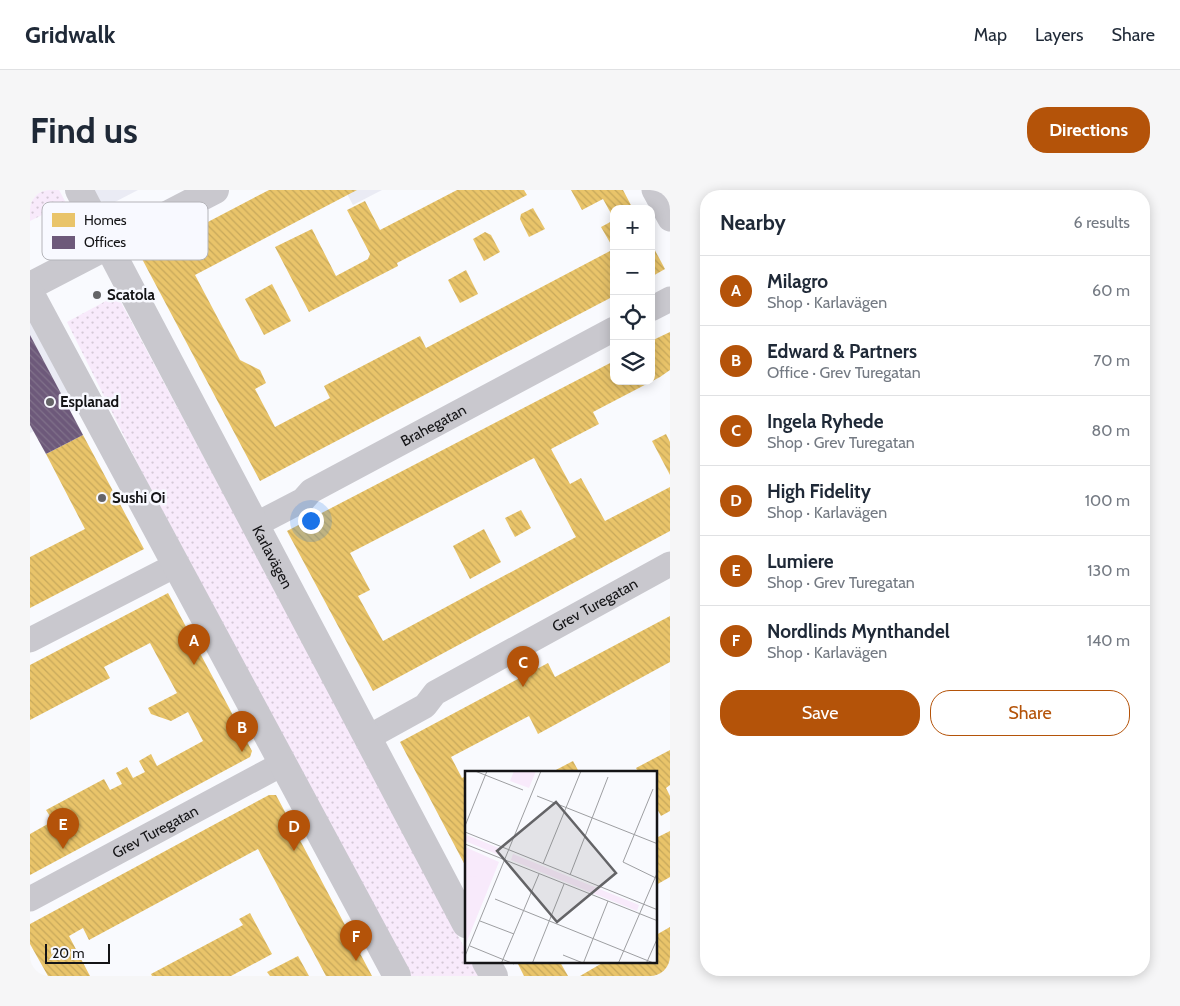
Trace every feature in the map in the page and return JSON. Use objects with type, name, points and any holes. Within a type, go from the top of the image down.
[{"type":"street","name":"Karlavägen","points":[[79,190],[85,202]]},
{"type":"street","points":[[157,202],[175,190]]},
{"type":"street","points":[[187,202],[215,190]]},
{"type":"street","points":[[654,190],[670,219]]},
{"type":"street","points":[[30,266],[46,260]]},
{"type":"street","points":[[30,286],[70,260]]},
{"type":"street","name":"Karlavägen","points":[[116,260],[465,922]]},
{"type":"street","points":[[30,293],[396,976]]},
{"type":"street","points":[[655,307],[670,299]]},
{"type":"street","name":"Brahegatan","points":[[255,525],[303,500],[311,491],[610,331]]},
{"type":"street","name":"Grev Turegatan","points":[[367,738],[425,706],[435,692],[670,564]]},
{"type":"street","points":[[30,640],[176,565]]},
{"type":"street","name":"Grev Turegatan","points":[[30,900],[282,764]]},
{"type":"street","points":[[487,964],[494,976]]},
{"type":"shaded area","points":[[30,190],[59,190],[65,202],[42,202],[42,215],[30,221]]},
{"type":"shaded area","points":[[94,190],[138,190],[115,202],[100,201]]},
{"type":"shaded area","points":[[345,190],[382,190],[353,205]]},
{"type":"shaded area","points":[[117,295],[465,949],[465,964],[473,964],[480,976],[411,976],[143,474],[67,322]]},
{"type":"shaded area","points":[[30,314],[82,406],[30,433]]},
{"type":"building: Homes","points":[[269,190],[357,190],[195,275],[240,360],[260,370],[266,383],[255,389],[275,427],[330,398],[324,386],[420,336],[426,348],[610,251],[610,298],[260,481],[143,260],[208,260],[208,222]]},
{"type":"building: Homes","points":[[457,190],[524,190],[527,195],[397,263],[398,266],[309,312],[275,247],[312,229],[336,276],[368,259],[370,254],[347,210],[365,201],[380,230]]},
{"type":"building: Homes","points":[[571,190],[623,190],[631,205],[610,205],[610,212],[603,199],[582,210]]},
{"type":"building: Homes","points":[[533,208],[545,229],[529,237],[520,219],[521,214]]},
{"type":"building: Homes","points":[[610,222],[610,243],[601,227]]},
{"type":"building: Homes","points":[[485,232],[491,235],[500,252],[484,261],[473,239]]},
{"type":"building: Homes","points":[[655,250],[665,269],[655,275]]},
{"type":"building: Homes","points":[[466,270],[478,294],[460,303],[448,280]]},
{"type":"building: Homes","points":[[272,284],[291,321],[264,335],[245,299]]},
{"type":"building: Homes","points":[[670,332],[670,370],[655,380],[655,339]]},
{"type":"building: Homes","points":[[610,363],[610,385],[645,385],[593,412],[599,424],[551,449],[570,484],[581,478],[605,521],[670,487],[670,531],[373,691],[287,531]],"holes":[[[534,458],[576,537],[383,641],[358,596],[370,590],[350,553]]]},
{"type":"building: Homes","points":[[666,434],[670,442],[670,475],[652,441]]},
{"type":"building: Homes","points":[[83,435],[144,549],[30,608],[30,557],[85,529],[46,454]]},
{"type":"building: Homes","points":[[521,510],[531,528],[515,537],[505,518]]},
{"type":"building: Homes","points":[[484,529],[501,562],[470,579],[453,546]]},
{"type":"building: Homes","points":[[168,593],[252,751],[250,757],[30,875],[30,834],[53,821],[46,810],[104,779],[110,790],[122,784],[116,773],[127,767],[133,778],[145,772],[139,761],[151,754],[157,766],[203,741],[188,712],[171,721],[151,714],[148,708],[177,693],[150,643],[104,667],[110,678],[30,720],[30,665]]},
{"type":"building: Homes","points":[[670,616],[670,662],[538,734],[529,716],[451,757],[462,778],[465,776],[465,865],[400,742],[548,663],[555,677]]},
{"type":"building: Homes","points":[[670,750],[670,785],[666,788],[670,796],[670,811],[661,816],[658,811],[658,771],[638,771],[636,768]]},
{"type":"building: Homes","points":[[573,761],[578,771],[554,771]]},
{"type":"building: Homes","points":[[269,795],[276,795],[372,976],[326,976],[258,849],[89,940],[83,928],[69,936],[90,976],[48,976],[30,944],[30,924]]},
{"type":"building: Homes","points":[[670,831],[670,877],[658,884],[658,837]]},
{"type":"building: Homes","points":[[250,913],[272,954],[231,976],[152,976],[151,974],[243,925],[239,919]]},
{"type":"building: Homes","points":[[670,927],[670,973],[665,976],[580,976],[601,964],[658,964],[658,934]]},
{"type":"building: Homes","points":[[298,956],[309,976],[270,976],[267,972]]},
{"type":"building: Homes","points":[[518,964],[561,964],[568,976],[524,976]]},
{"type":"building: Offices","points":[[30,335],[83,435],[46,454],[30,425]]},
{"type":"place","name":"Scatola","points":[[97,295]]},
{"type":"place","name":"Esplanad","points":[[50,402]]},
{"type":"place","name":"Sushi Oi","points":[[102,498]]},
{"type":"place","name":"Milagro","points":[[194,665]]},
{"type":"place","name":"Ingela Ryhede","points":[[523,687]]},
{"type":"place","name":"Edward & Partners","points":[[242,752]]},
{"type":"place","name":"Lumiere","points":[[63,849]]},
{"type":"place","name":"High Fidelity","points":[[294,851]]},
{"type":"place","name":"Nordlinds Mynthandel","points":[[356,961]]}]
